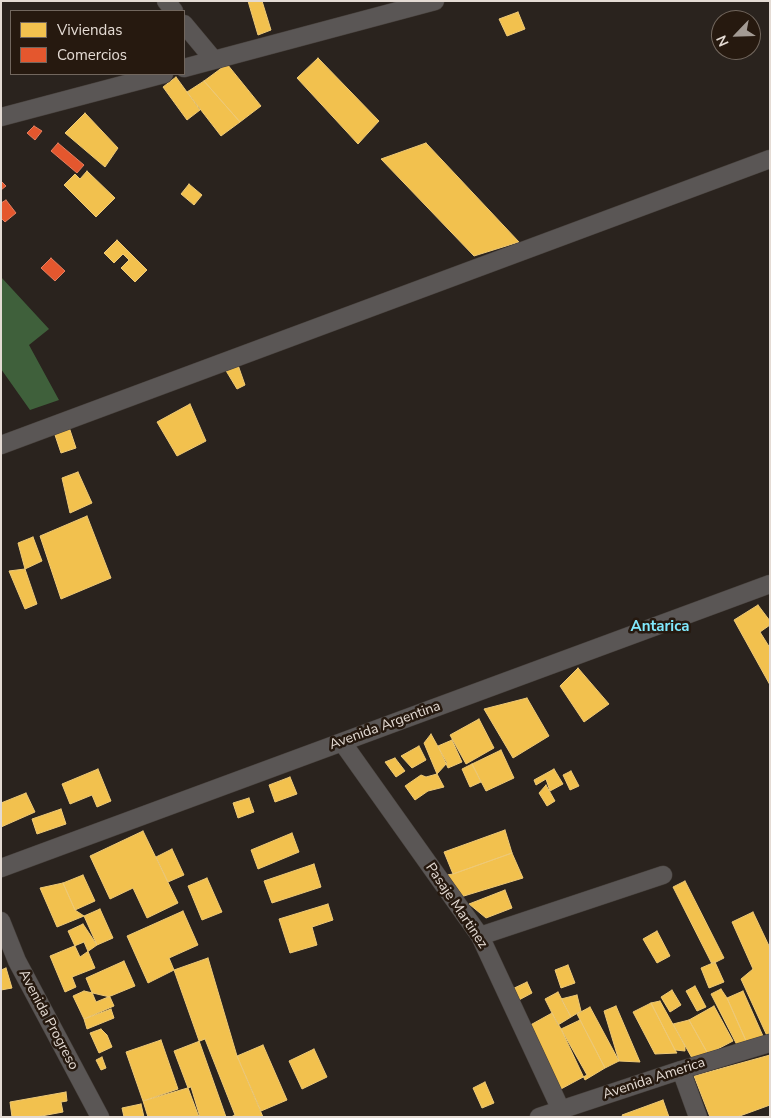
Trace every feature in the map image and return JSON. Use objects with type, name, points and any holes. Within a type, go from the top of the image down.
[{"type":"street","points":[[185,68],[435,1]]},
{"type":"street","points":[[185,25],[214,60]]},
{"type":"street","points":[[1,118],[160,75]]},
{"type":"street","points":[[1,445],[770,158]]},
{"type":"street","name":"Avenida Argentina","points":[[1,868],[770,584]]},
{"type":"street","name":"Pasaje Martinez","points":[[342,742],[480,936],[561,1110]]},
{"type":"street","points":[[480,936],[663,875]]},
{"type":"street","name":"Avenida Progreso","points":[[1,921],[17,961],[100,1117]]},
{"type":"street","name":"Avenida America","points":[[539,1117],[770,1042]]},
{"type":"street","points":[[681,1070],[698,1117]]},
{"type":"green space","points":[[1,277],[49,329],[29,345],[59,400],[30,410],[1,369]]},
{"type":"building: Viviendas","points":[[248,1],[262,1],[271,30],[258,35]]},
{"type":"building: Viviendas","points":[[518,12],[525,29],[507,36],[499,19]]},
{"type":"building: Viviendas","points":[[318,58],[379,121],[358,144],[297,78]]},
{"type":"building: Viviendas","points":[[227,64],[261,106],[240,122],[204,81]]},
{"type":"building: Viviendas","points":[[176,77],[200,110],[187,120],[163,87]]},
{"type":"building: Viviendas","points":[[204,81],[240,122],[221,136],[187,92]]},
{"type":"building: Viviendas","points":[[85,113],[118,148],[105,167],[65,133]]},
{"type":"building: Viviendas","points":[[426,143],[519,242],[474,256],[381,159]]},
{"type":"building: Viviendas","points":[[87,171],[115,198],[96,217],[64,185],[75,174],[80,179]]},
{"type":"building: Viviendas","points":[[189,184],[202,195],[194,205],[181,194]]},
{"type":"building: Viviendas","points":[[117,240],[147,270],[135,282],[121,268],[129,260],[123,254],[114,263],[104,253]]},
{"type":"building: Viviendas","points":[[238,365],[245,385],[237,389],[225,369]]},
{"type":"building: Viviendas","points":[[190,404],[206,441],[177,456],[157,422]]},
{"type":"building: Viviendas","points":[[68,424],[76,448],[61,453],[53,429]]},
{"type":"building: Viviendas","points":[[78,472],[92,503],[70,513],[62,478]]},
{"type":"building: Viviendas","points":[[87,516],[111,578],[61,599],[40,536]]},
{"type":"building: Viviendas","points":[[33,537],[42,561],[25,569],[18,543]]},
{"type":"building: Viviendas","points":[[25,569],[37,604],[25,609],[9,571]]},
{"type":"building: Viviendas","points":[[758,605],[770,621],[770,625],[760,632],[770,648],[770,685],[734,620]]},
{"type":"building: Viviendas","points":[[578,668],[609,704],[584,722],[560,686]]},
{"type":"building: Viviendas","points":[[527,698],[549,736],[513,758],[484,709]]},
{"type":"building: Viviendas","points":[[479,719],[494,748],[466,764],[450,735]]},
{"type":"building: Viviendas","points":[[431,734],[447,763],[437,774],[424,743]]},
{"type":"building: Viviendas","points":[[452,740],[462,762],[448,768],[438,746]]},
{"type":"building: Viviendas","points":[[419,746],[426,760],[412,768],[401,756]]},
{"type":"building: Viviendas","points":[[501,750],[514,778],[486,791],[472,764]]},
{"type":"building: Viviendas","points":[[395,758],[405,771],[396,777],[385,762]]},
{"type":"building: Viviendas","points":[[472,764],[481,782],[470,787],[462,769]]},
{"type":"building: Viviendas","points":[[98,769],[111,801],[97,807],[92,795],[70,804],[62,784]]},
{"type":"building: Viviendas","points":[[554,769],[563,784],[550,791],[546,779],[536,785],[534,780]]},
{"type":"building: Viviendas","points":[[571,771],[579,786],[570,790],[563,775]]},
{"type":"building: Viviendas","points":[[437,774],[444,787],[428,791],[415,800],[405,786],[421,775],[426,777]]},
{"type":"building: Viviendas","points":[[290,777],[297,794],[275,802],[269,785]]},
{"type":"building: Viviendas","points":[[546,785],[555,801],[547,806],[539,793]]},
{"type":"building: Viviendas","points":[[26,793],[35,812],[1,827],[1,803]]},
{"type":"building: Viviendas","points":[[249,798],[254,812],[238,818],[233,803]]},
{"type":"building: Viviendas","points":[[61,809],[66,824],[37,834],[32,819]]},
{"type":"building: Viviendas","points":[[505,830],[512,853],[453,874],[444,852]]},
{"type":"building: Viviendas","points":[[143,831],[178,903],[147,918],[133,888],[110,899],[90,856]]},
{"type":"building: Viviendas","points":[[292,833],[299,852],[258,869],[251,850]]},
{"type":"building: Viviendas","points":[[172,849],[184,875],[168,882],[156,857]]},
{"type":"building: Viviendas","points":[[512,853],[523,878],[454,899],[447,875]]},
{"type":"building: Viviendas","points":[[314,864],[321,887],[272,903],[264,881]]},
{"type":"building: Viviendas","points":[[83,875],[95,901],[75,910],[63,883]]},
{"type":"building: Viviendas","points":[[207,878],[222,912],[202,920],[188,886]]},
{"type":"building: Viviendas","points":[[685,881],[724,958],[712,964],[673,887]]},
{"type":"building: Viviendas","points":[[63,883],[75,910],[84,916],[57,927],[40,888]]},
{"type":"building: Viviendas","points":[[505,890],[512,908],[486,918],[469,904]]},
{"type":"building: Viviendas","points":[[328,904],[333,920],[312,927],[317,945],[290,953],[279,919]]},
{"type":"building: Viviendas","points":[[100,909],[113,938],[97,945],[84,916]]},
{"type":"building: Viviendas","points":[[183,911],[198,945],[169,958],[174,970],[148,983],[127,936]]},
{"type":"building: Viviendas","points":[[753,912],[770,948],[770,1038],[768,1038],[741,979],[753,969],[732,922]]},
{"type":"building: Viviendas","points":[[83,924],[97,945],[80,957],[68,931]]},
{"type":"building: Viviendas","points":[[657,931],[670,956],[657,963],[643,939]]},
{"type":"building: Viviendas","points":[[84,942],[95,968],[72,977],[76,987],[65,992],[50,956]]},
{"type":"building: Viviendas","points":[[208,958],[237,1056],[263,1117],[226,1117],[174,970]]},
{"type":"building: Viviendas","points":[[124,961],[135,986],[96,1002],[86,978]]},
{"type":"building: Viviendas","points":[[715,962],[724,982],[709,988],[701,968]]},
{"type":"building: Viviendas","points":[[568,965],[575,983],[561,988],[555,970]]},
{"type":"building: Viviendas","points":[[6,968],[12,988],[1,990],[1,970]]},
{"type":"building: Viviendas","points":[[527,982],[532,993],[517,1001],[508,991]]},
{"type":"building: Viviendas","points":[[695,986],[706,1007],[697,1011],[686,991]]},
{"type":"building: Viviendas","points":[[721,989],[727,998],[747,1043],[738,1047],[711,994]]},
{"type":"building: Viviendas","points":[[672,990],[681,1005],[670,1012],[661,997]]},
{"type":"building: Viviendas","points":[[84,991],[110,997],[114,1006],[84,1019],[73,996]]},
{"type":"building: Viviendas","points":[[743,991],[763,1036],[747,1043],[727,998]]},
{"type":"building: Viviendas","points":[[558,992],[571,1017],[558,1025],[545,999]]},
{"type":"building: Viviendas","points":[[577,995],[581,1011],[571,1017],[561,999]]},
{"type":"building: Viviendas","points":[[660,1001],[685,1046],[685,1051],[675,1050],[651,1003]]},
{"type":"building: Viviendas","points":[[651,1003],[677,1053],[655,1054],[633,1012]]},
{"type":"building: Viviendas","points":[[616,1006],[640,1062],[619,1061],[604,1011]]},
{"type":"building: Viviendas","points":[[714,1006],[733,1041],[708,1054],[689,1020]]},
{"type":"building: Viviendas","points":[[590,1007],[619,1061],[605,1068],[577,1014]]},
{"type":"building: Viviendas","points":[[111,1009],[114,1018],[87,1029],[84,1019]]},
{"type":"building: Viviendas","points":[[552,1013],[587,1075],[559,1090],[525,1028]]},
{"type":"building: Viviendas","points":[[580,1020],[605,1068],[585,1080],[561,1029]]},
{"type":"building: Viviendas","points":[[689,1020],[708,1054],[692,1058],[673,1024]]},
{"type":"building: Viviendas","points":[[101,1029],[107,1035],[112,1047],[99,1053],[90,1033]]},
{"type":"building: Viviendas","points":[[205,1039],[235,1115],[231,1117],[199,1117],[174,1051]]},
{"type":"building: Viviendas","points":[[161,1040],[178,1089],[143,1101],[126,1052]]},
{"type":"building: Viviendas","points":[[263,1045],[287,1100],[261,1111],[237,1056]]},
{"type":"building: Viviendas","points":[[314,1049],[327,1077],[302,1089],[289,1061]]},
{"type":"building: Viviendas","points":[[770,1055],[770,1105],[737,1117],[710,1117],[694,1076]]},
{"type":"building: Viviendas","points":[[102,1057],[106,1068],[101,1070],[96,1060]]},
{"type":"building: Viviendas","points":[[485,1082],[494,1103],[482,1108],[473,1088]]},
{"type":"building: Viviendas","points":[[191,1087],[200,1117],[148,1117],[143,1101]]},
{"type":"building: Viviendas","points":[[66,1092],[67,1101],[61,1102],[63,1112],[36,1117],[12,1117],[10,1102]]},
{"type":"building: Viviendas","points":[[663,1100],[669,1117],[623,1117],[622,1115]]},
{"type":"building: Viviendas","points":[[141,1104],[144,1117],[124,1117],[122,1108]]},
{"type":"building: Comercios","points":[[34,126],[42,131],[35,140],[27,133]]},
{"type":"building: Comercios","points":[[58,143],[84,165],[77,173],[51,151]]},
{"type":"building: Comercios","points":[[1,181],[6,186],[1,190]]},
{"type":"building: Comercios","points":[[6,200],[16,213],[5,222],[1,218],[1,203]]},
{"type":"building: Comercios","points":[[51,258],[65,271],[55,281],[41,268]]},
{"type":"district","name":"Antarica","points":[[660,627]]}]
